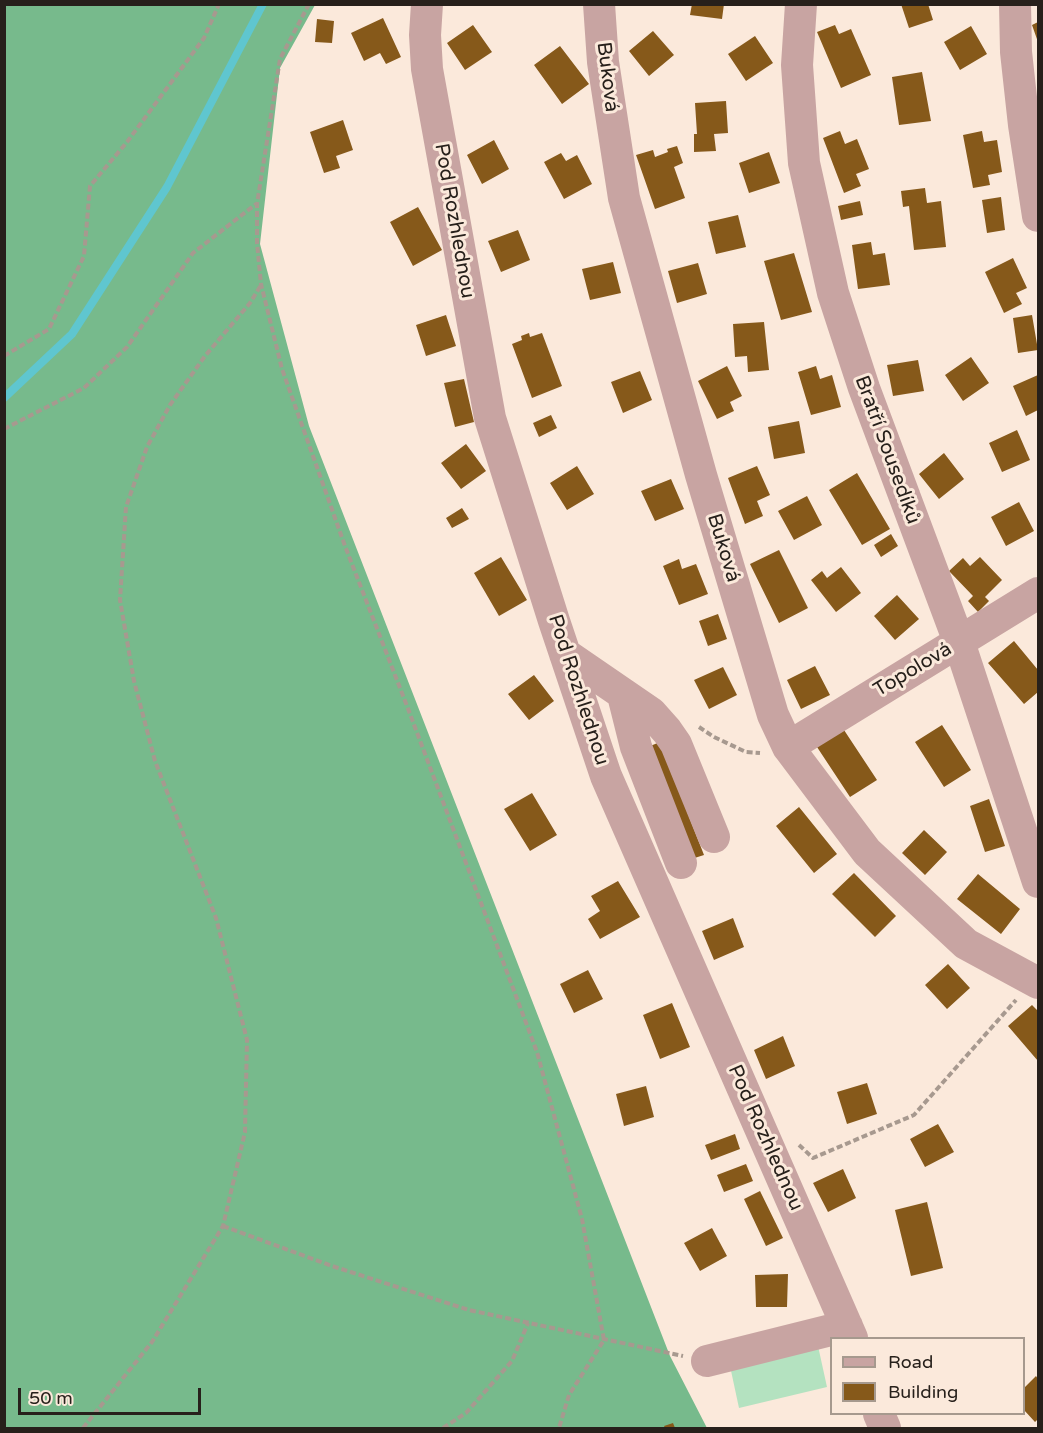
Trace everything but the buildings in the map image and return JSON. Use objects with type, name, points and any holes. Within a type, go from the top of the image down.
[{"type":"street","name":"Pod Rozhlednou","points":[[427,4],[425,35],[427,69],[490,418],[606,776],[849,1332]]},
{"type":"street","name":"Buková","points":[[599,4],[603,62],[624,198],[701,475],[773,716],[788,747],[867,852],[966,944],[1035,982]]},
{"type":"street","name":"Bratří Sousedíků","points":[[801,4],[797,66],[804,163],[833,293],[864,388],[959,642],[1038,882]]},
{"type":"street","points":[[1015,4],[1016,52],[1038,216]]},
{"type":"street","name":"Topolová","points":[[788,747],[1038,593]]},
{"type":"street","points":[[565,654],[651,713],[676,744],[714,837]]},
{"type":"street","points":[[623,695],[636,747],[681,863]]},
{"type":"street","points":[[707,1361],[849,1332]]},
{"type":"path","points":[[4,357],[49,329],[84,256],[90,186],[127,142],[204,38],[219,4]]},
{"type":"path","points":[[309,4],[280,59],[257,204],[257,243],[261,284],[282,369],[345,546],[537,1052],[582,1219],[604,1340],[569,1395],[559,1428]]},
{"type":"path","points":[[4,429],[84,388],[127,347],[193,253],[257,204]]},
{"type":"path","points":[[83,1428],[152,1342],[223,1226],[244,1132],[247,1040],[216,918],[155,760],[134,681],[120,600],[126,507],[147,447],[170,405],[205,356],[250,303],[261,284]]},
{"type":"path","points":[[796,1142],[813,1158],[914,1115],[1035,982]]},
{"type":"path","points":[[223,1226],[332,1266],[469,1310],[707,1361]]},
{"type":"path","points":[[443,1428],[466,1413],[512,1361],[528,1323]]},
{"type":"green space","points":[[5,5],[315,5],[280,68],[260,244],[309,426],[670,1356],[707,1428],[5,1428]]},
{"type":"green space","points":[[818,1346],[827,1387],[739,1408],[730,1366]]},
{"type":"waterway","points":[[4,398],[72,334],[167,187],[263,4]]}]
